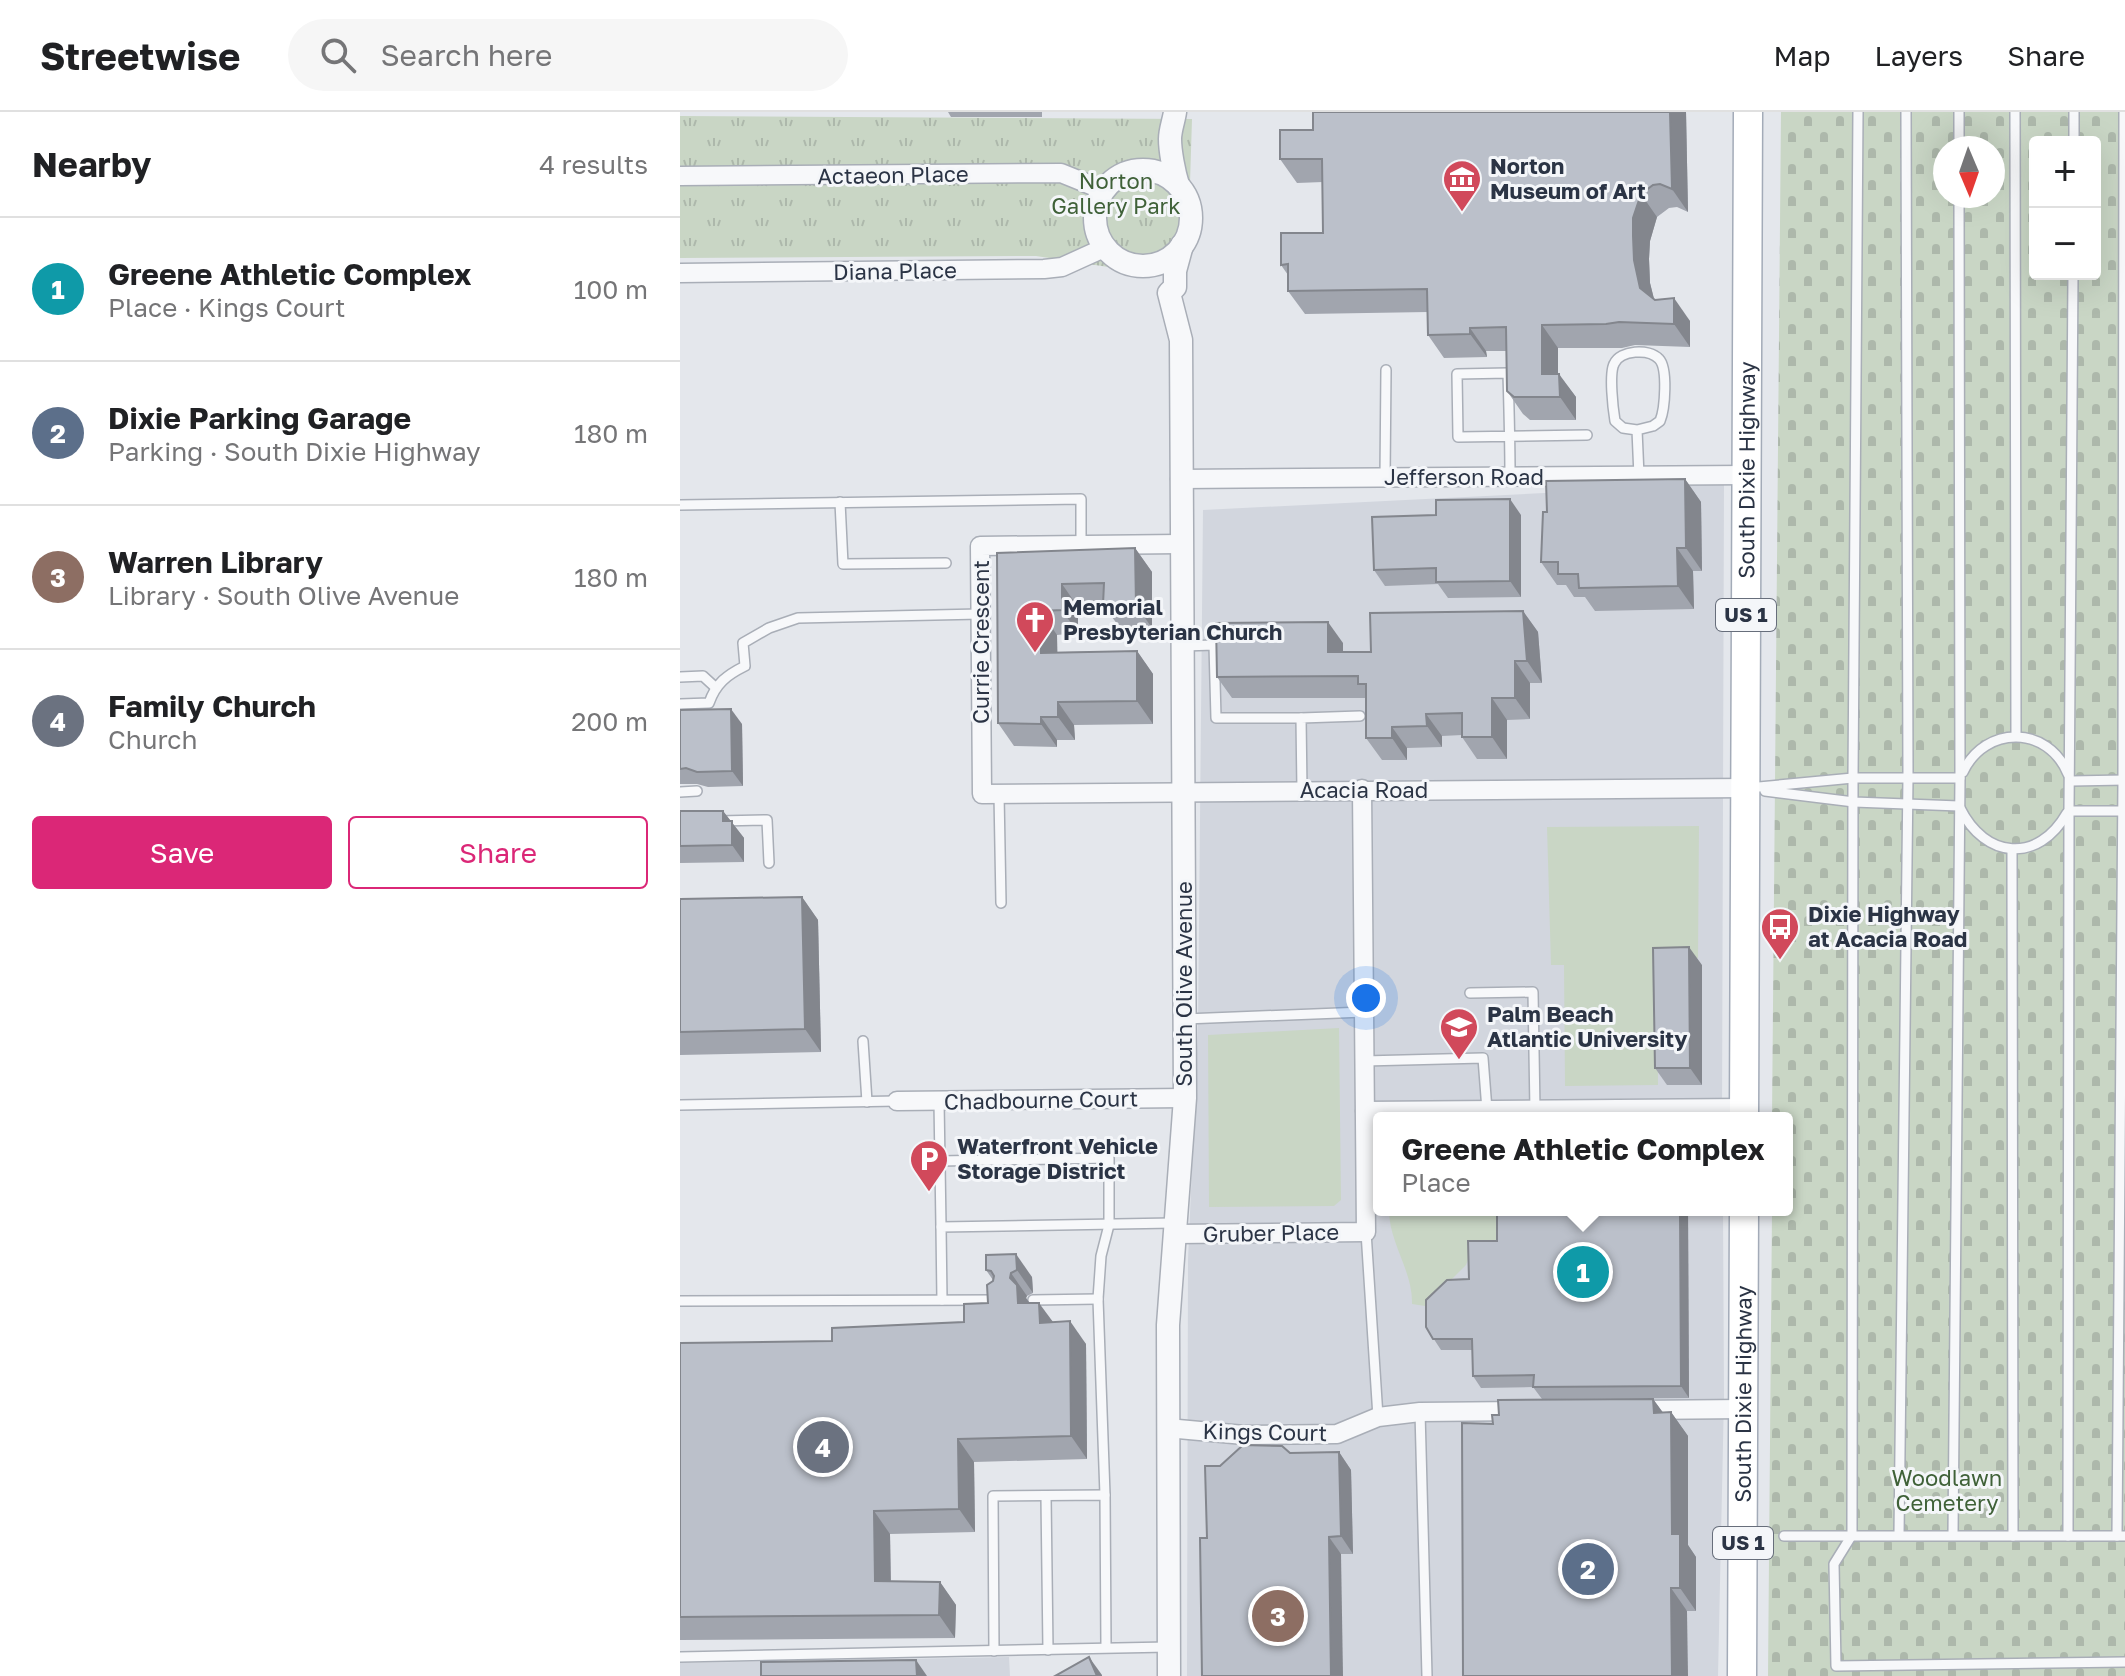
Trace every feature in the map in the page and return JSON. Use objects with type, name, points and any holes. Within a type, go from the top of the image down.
[{"type":"main road","name":"South Dixie Highway","points":[[1744,1112],[1748,112]]},
{"type":"main road","name":"South Dixie Highway","points":[[1742,1676],[1744,1216]]},
{"type":"street","points":[[1135,171],[1157,155],[1170,139],[1175,112]]},
{"type":"street","points":[[1170,139],[1178,185]]},
{"type":"street","points":[[1130,264],[1159,263],[1172,256],[1182,245],[1191,221],[1186,196],[1178,185],[1165,175],[1150,170],[1123,174],[1103,190],[1095,219],[1098,234],[1106,247],[1162,292],[1169,293]]},
{"type":"street","name":"Actaeon Place","points":[[680,176],[1061,173],[1103,190]]},
{"type":"street","name":"South Olive Avenue","points":[[1169,1676],[1168,1325],[1185,1098],[1185,1019],[1181,340],[1169,293],[1175,287],[1175,271],[1182,245]]},
{"type":"street","name":"Diana Place","points":[[680,273],[1044,269],[1062,267],[1106,247]]},
{"type":"street","name":"Jefferson Road","points":[[1180,479],[1747,475]]},
{"type":"street","name":"Currie Crescent","points":[[991,794],[980,614],[980,546],[1180,544]]},
{"type":"street","name":"Acacia Road","points":[[991,794],[1745,788]]},
{"type":"street","points":[[1362,789],[1366,1232]]},
{"type":"street","name":"Chadbourne Court","points":[[897,1101],[1185,1098]]},
{"type":"street","points":[[1365,1111],[1674,1112]]},
{"type":"street","name":"Gruber Place","points":[[1176,1228],[1366,1232]]},
{"type":"street","points":[[1619,1410],[1744,1409]]},
{"type":"street","name":"Kings Court","points":[[1167,1428],[1244,1435],[1337,1434],[1378,1417],[1420,1412],[1542,1411]]},
{"type":"lane","points":[[1858,112],[1852,1535],[1834,1564],[1836,1666],[2125,1662]]},
{"type":"lane","points":[[1899,1535],[1908,777],[1906,112]]},
{"type":"lane","points":[[1959,112],[1959,136]]},
{"type":"lane","points":[[2015,112],[2016,736]]},
{"type":"lane","points":[[2074,112],[2074,136]]},
{"type":"lane","points":[[1784,1536],[2121,1536],[2124,112]]},
{"type":"lane","points":[[1953,1535],[1960,778],[1959,208]]},
{"type":"lane","points":[[2068,1536],[2073,280]]},
{"type":"lane","points":[[1643,353],[1659,359],[1664,367],[1663,414],[1653,426],[1637,430],[1623,428],[1615,421],[1613,373],[1614,364],[1621,356],[1643,353]]},
{"type":"lane","points":[[1385,477],[1386,370]]},
{"type":"lane","points":[[1510,476],[1509,437],[1508,373],[1457,374],[1458,437],[1509,437],[1587,435]]},
{"type":"lane","points":[[1637,430],[1639,476]]},
{"type":"lane","points":[[680,505],[1081,499],[1081,545]]},
{"type":"lane","points":[[840,502],[843,564],[946,563]]},
{"type":"lane","points":[[680,704],[709,703],[715,687],[745,666],[743,643],[769,628],[798,618],[980,614]]},
{"type":"lane","points":[[1181,646],[1214,645],[1216,718],[1360,716]]},
{"type":"lane","points":[[680,677],[703,676],[715,687]]},
{"type":"lane","points":[[1301,718],[1302,790]]},
{"type":"lane","points":[[1960,778],[1968,761],[1981,747],[1998,739],[2016,736],[2035,740],[2051,749],[2064,763],[2071,781]]},
{"type":"lane","points":[[1745,788],[1853,778],[1960,778]]},
{"type":"lane","points":[[2071,781],[2124,780]]},
{"type":"lane","points":[[1745,788],[1854,802],[1959,806]]},
{"type":"lane","points":[[680,792],[697,791]]},
{"type":"lane","points":[[991,794],[1001,903]]},
{"type":"lane","points":[[1959,806],[1970,828],[1989,843],[2012,850],[2037,846],[2057,832],[2069,811]]},
{"type":"lane","points":[[2069,811],[2123,811]]},
{"type":"lane","points":[[709,822],[767,820],[769,863]]},
{"type":"lane","points":[[2012,850],[2013,1536]]},
{"type":"lane","points":[[1470,993],[1533,992],[1535,1110]]},
{"type":"lane","points":[[1185,1019],[1364,1012]]},
{"type":"lane","points":[[863,1041],[867,1102]]},
{"type":"lane","points":[[1364,1061],[1483,1058],[1487,1110]]},
{"type":"lane","points":[[680,1105],[897,1101]]},
{"type":"lane","points":[[939,1101],[942,1300]]},
{"type":"lane","points":[[940,1161],[1109,1158],[1109,1225],[1101,1256],[1098,1299],[1105,1495],[1106,1647]]},
{"type":"lane","points":[[941,1227],[1109,1225],[1176,1228]]},
{"type":"lane","points":[[1366,1232],[1378,1417]]},
{"type":"lane","points":[[1033,1300],[1098,1299]]},
{"type":"lane","points":[[680,1301],[1003,1300]]},
{"type":"lane","points":[[1420,1412],[1427,1676]]},
{"type":"lane","points":[[994,1651],[993,1496],[1105,1495]]},
{"type":"lane","points":[[1046,1496],[1048,1650]]},
{"type":"lane","points":[[680,1657],[1169,1647]]},
{"type":"shaded area","name":"Palm Beach Atlantic University","points":[[1724,484],[1722,1112],[1373,1112],[1373,1216],[1723,1216],[1724,1397],[1718,1676],[1187,1676],[1188,1260],[1198,1027],[1203,510]]},
{"type":"shaded area","points":[[1009,1657],[1010,1676],[680,1676],[680,1663]]},
{"type":"green space","name":"Woodlawn Cemetery","points":[[1781,112],[2125,112],[2125,1676],[1768,1676],[1772,1216],[1793,1216],[1793,1112],[1772,1112]]},
{"type":"green space","name":"Norton Gallery Park","points":[[680,116],[1192,119],[1187,279],[1036,256],[680,258]]},
{"type":"green space","points":[[1699,826],[1698,958],[1657,960],[1658,1085],[1565,1086],[1564,965],[1551,965],[1547,827]]},
{"type":"green space","points":[[1339,1028],[1341,1200],[1334,1206],[1209,1207],[1208,1035]]},
{"type":"green space","points":[[1390,1216],[1503,1216],[1504,1250],[1471,1252],[1466,1265],[1425,1306],[1412,1304],[1409,1280]]},
{"type":"building","points":[[1313,112],[1670,112],[1672,189],[1660,184],[1653,185],[1641,194],[1633,218],[1633,236],[1640,288],[1655,300],[1674,298],[1674,324],[1619,322],[1542,325],[1542,374],[1559,374],[1560,397],[1514,397],[1507,391],[1506,327],[1470,328],[1470,334],[1428,335],[1427,289],[1288,291],[1288,264],[1281,265],[1281,233],[1323,233],[1322,159],[1280,159],[1280,130],[1313,130]]},
{"type":"building","points":[[1685,479],[1686,548],[1677,548],[1678,586],[1579,588],[1578,574],[1558,574],[1558,562],[1541,562],[1543,512],[1547,512],[1546,481]]},
{"type":"building","points":[[1510,499],[1510,581],[1436,582],[1436,568],[1374,570],[1372,517],[1436,515],[1436,500]]},
{"type":"building","points":[[1135,548],[1136,605],[1103,605],[1104,583],[1062,584],[1062,610],[1041,611],[1041,653],[1137,651],[1137,701],[1058,702],[1058,717],[1041,717],[1041,724],[998,723],[997,553]]},
{"type":"building","points":[[1523,611],[1527,661],[1515,661],[1515,698],[1492,698],[1492,737],[1462,737],[1462,713],[1426,714],[1427,726],[1392,727],[1392,738],[1366,738],[1366,684],[1358,684],[1358,676],[1217,677],[1216,623],[1328,622],[1328,652],[1371,652],[1370,613]]},
{"type":"building","points":[[731,709],[732,771],[680,769],[680,710]]},
{"type":"building","points":[[680,811],[723,811],[723,821],[732,821],[732,845],[680,846]]},
{"type":"building","points":[[802,897],[805,1029],[680,1032],[680,899]]},
{"type":"building","points":[[1689,947],[1690,1068],[1655,1068],[1653,948]]},
{"type":"building","points":[[1497,1216],[1680,1216],[1681,1386],[1533,1387],[1534,1375],[1473,1376],[1472,1339],[1433,1339],[1426,1327],[1426,1300],[1447,1280],[1469,1279],[1468,1241],[1497,1241]]},
{"type":"building","points":[[1016,1254],[1017,1270],[1011,1273],[1010,1278],[1017,1285],[1018,1303],[1039,1303],[1040,1323],[1070,1321],[1071,1436],[958,1439],[959,1509],[874,1511],[875,1581],[940,1582],[939,1615],[680,1617],[680,1343],[832,1341],[832,1328],[964,1322],[964,1304],[988,1303],[987,1285],[994,1276],[986,1270],[986,1255]]},
{"type":"building","points":[[1653,1399],[1654,1413],[1671,1412],[1672,1534],[1680,1534],[1680,1588],[1671,1588],[1672,1676],[1463,1676],[1462,1423],[1493,1424],[1492,1415],[1499,1415],[1498,1400]]},
{"type":"building","points":[[1243,1445],[1282,1446],[1290,1453],[1339,1452],[1341,1536],[1329,1537],[1331,1676],[1202,1676],[1200,1538],[1207,1538],[1205,1466],[1220,1466]]},
{"type":"building","points":[[1089,1657],[1097,1676],[1055,1676]]},
{"type":"building","points":[[916,1660],[917,1676],[761,1676],[761,1662]]},
{"type":"place","name":"Norton Museum of Art","points":[[1462,213]]},
{"type":"place","name":"Memorial Presbyterian Church","points":[[1035,654]]},
{"type":"place","name":"Dixie Highway at Acacia Road","points":[[1780,961]]},
{"type":"place","name":"Palm Beach Atlantic University","points":[[1459,1061]]},
{"type":"place","name":"Waterfront Vehicle Storage District","points":[[929,1193]]},
{"type":"place","name":"Greene Athletic Complex","points":[[1583,1272]]},
{"type":"place","name":"Family Church","points":[[823,1447]]},
{"type":"place","name":"Dixie Parking Garage","points":[[1588,1569]]},
{"type":"place","name":"Warren Library","points":[[1278,1616]]}]
